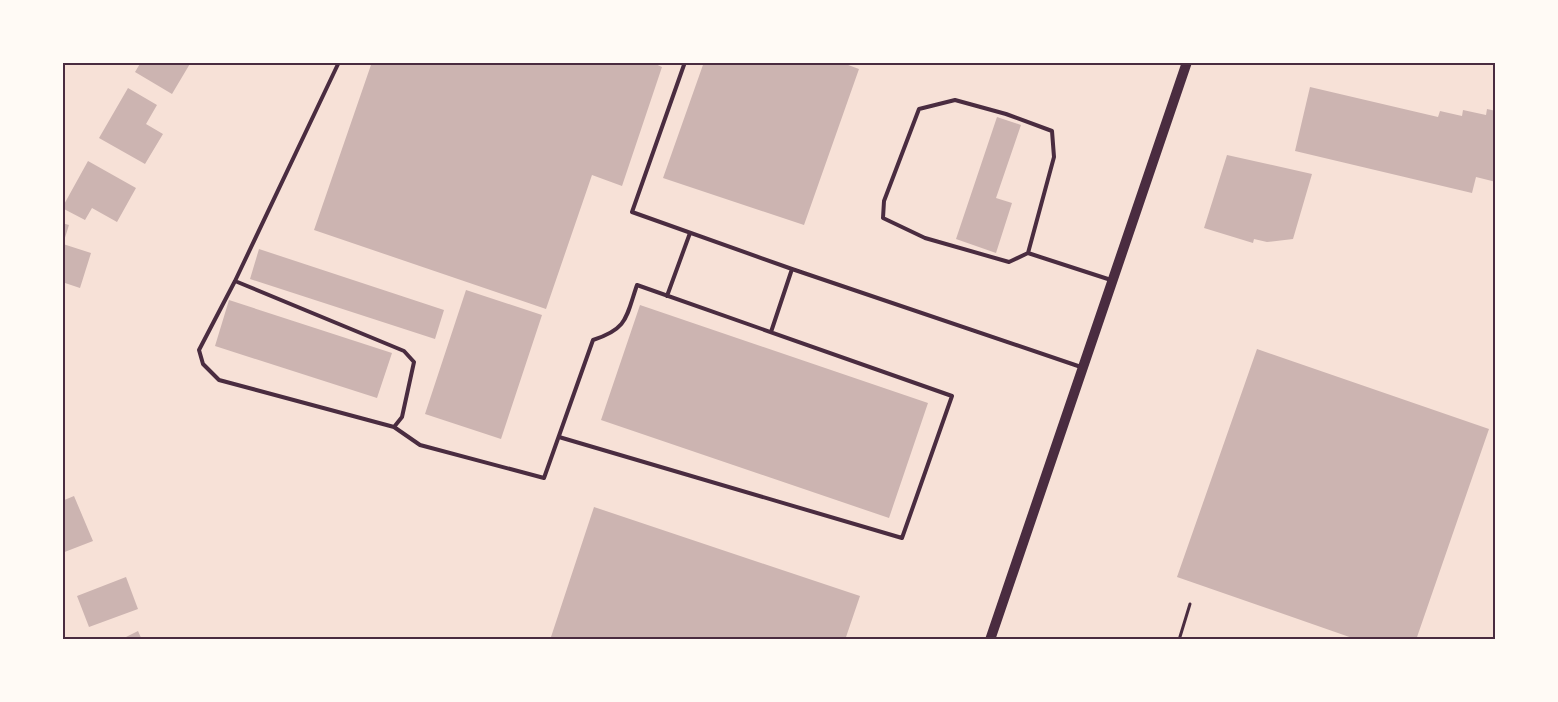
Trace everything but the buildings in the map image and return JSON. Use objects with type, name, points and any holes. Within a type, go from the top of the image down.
[{"type":"main road","points":[[990,640],[1187,62]]},
{"type":"lane","points":[[339,62],[200,350],[203,364],[219,380],[394,427],[420,445],[544,478],[593,340],[610,335],[625,322],[637,285],[952,396],[902,538],[559,437]]},
{"type":"lane","points":[[685,62],[632,212],[792,270],[1084,368]]},
{"type":"lane","points":[[1028,253],[1054,157],[1052,131],[1006,114],[955,100],[919,109],[884,201],[883,218],[925,238],[1009,262],[1028,253],[1113,281]]},
{"type":"lane","points":[[667,296],[690,232]]},
{"type":"lane","points":[[771,332],[792,270]]},
{"type":"lane","points":[[234,281],[404,351],[414,362],[402,417],[394,427]]},
{"type":"path","points":[[1179,640],[1190,604]]}]
